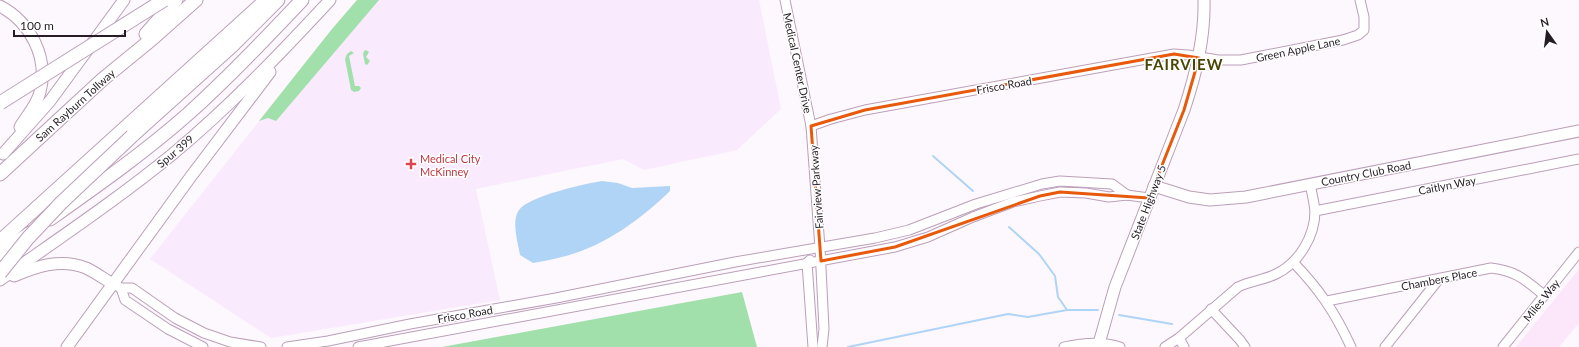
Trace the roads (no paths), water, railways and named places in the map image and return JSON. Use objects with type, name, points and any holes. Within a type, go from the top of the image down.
[{"type":"highway","points":[[0,103],[164,0]]},
{"type":"highway","points":[[103,79],[157,23],[176,0]]},
{"type":"highway","name":"Sam Rayburn Tollway","points":[[0,174],[103,79],[152,39],[196,0]]},
{"type":"highway","points":[[0,241],[266,0]]},
{"type":"highway","points":[[0,273],[28,238],[61,203],[132,136],[232,46],[278,0]]},
{"type":"highway","points":[[0,254],[136,157],[188,114],[224,82],[302,0]]},
{"type":"main road","points":[[1,155],[50,101],[124,0]]},
{"type":"main road","name":"Spur 399","points":[[0,281],[112,201],[173,153],[241,94],[330,0]]},
{"type":"main road","name":"State Highway 5","points":[[1099,345],[1115,287],[1184,110],[1193,82],[1199,58],[1205,14],[1204,0]]},
{"type":"main road","points":[[0,6],[11,12],[30,32],[36,44],[43,73],[40,92],[34,106],[1,155]]},
{"type":"main road","points":[[67,347],[117,286],[201,164],[244,109],[295,38]]},
{"type":"main road","name":"Country Club Road","points":[[1154,186],[1189,197],[1210,200],[1246,197],[1579,131]]},
{"type":"main road","points":[[0,281],[44,265],[59,263],[73,264],[87,268],[117,286]]},
{"type":"street","name":"Medical Center Drive","points":[[785,0],[811,126]]},
{"type":"street","name":"Green Apple Lane","points":[[1199,58],[1227,61],[1242,60],[1343,40],[1358,35],[1364,30],[1364,17],[1360,0]]},
{"type":"street","name":"Frisco Road","points":[[811,126],[865,110],[1174,54],[1188,55],[1199,58]]},
{"type":"street","name":"Fairview Parkway","points":[[811,126],[821,261],[824,330],[822,347]]},
{"type":"street","name":"Caitlyn Way","points":[[1314,211],[1579,159]]},
{"type":"street","name":"Frisco Road","points":[[287,347],[328,341],[643,280],[875,238],[909,230],[969,206],[1042,184],[1060,182],[1112,184],[1127,195]]},
{"type":"street","points":[[1165,347],[1178,338],[1238,286],[1247,282],[1275,275],[1293,262],[1302,251],[1310,237],[1314,224],[1314,211],[1310,184]]},
{"type":"street","points":[[358,347],[895,247],[928,237],[973,217],[1013,202],[1060,192],[1086,193],[1109,197],[1127,195],[1149,198]]},
{"type":"street","points":[[969,206],[973,217]]},
{"type":"street","points":[[813,347],[807,263],[820,248]]},
{"type":"street","name":"Miles Way","points":[[1503,347],[1579,252]]},
{"type":"street","points":[[1293,262],[1310,279],[1327,301],[1351,347]]},
{"type":"street","name":"Chambers Place","points":[[1327,301],[1491,268],[1506,270],[1516,274],[1544,295]]},
{"type":"street","points":[[677,274],[680,287]]},
{"type":"street","points":[[1385,347],[1439,279]]},
{"type":"street","points":[[117,286],[125,300],[168,329],[204,347]]},
{"type":"street","points":[[117,286],[132,288],[175,318],[204,333],[230,342],[261,347]]},
{"type":"street","points":[[496,308],[499,321]]},
{"type":"street","points":[[1211,309],[1245,347]]},
{"type":"street","points":[[1178,338],[1184,347]]},
{"type":"street","points":[[1064,347],[1109,343],[1120,347]]},
{"type":"water","points":[[602,181],[618,183],[632,188],[670,186],[670,191],[635,221],[622,230],[581,251],[554,259],[533,263],[520,255],[515,226],[519,210],[525,205],[545,195]]},
{"type":"waterway","points":[[933,156],[973,191]]},
{"type":"waterway","points":[[1009,227],[1039,254],[1055,276],[1058,297],[1067,310],[1098,310]]},
{"type":"waterway","points":[[848,347],[1008,314],[1028,317],[1067,310]]},
{"type":"waterway","points":[[1119,315],[1172,324]]},
{"type":"place","name":"Medical City McKinney","points":[[411,164]]},
{"type":"district","name":"FAIRVIEW","points":[[1184,64]]}]
